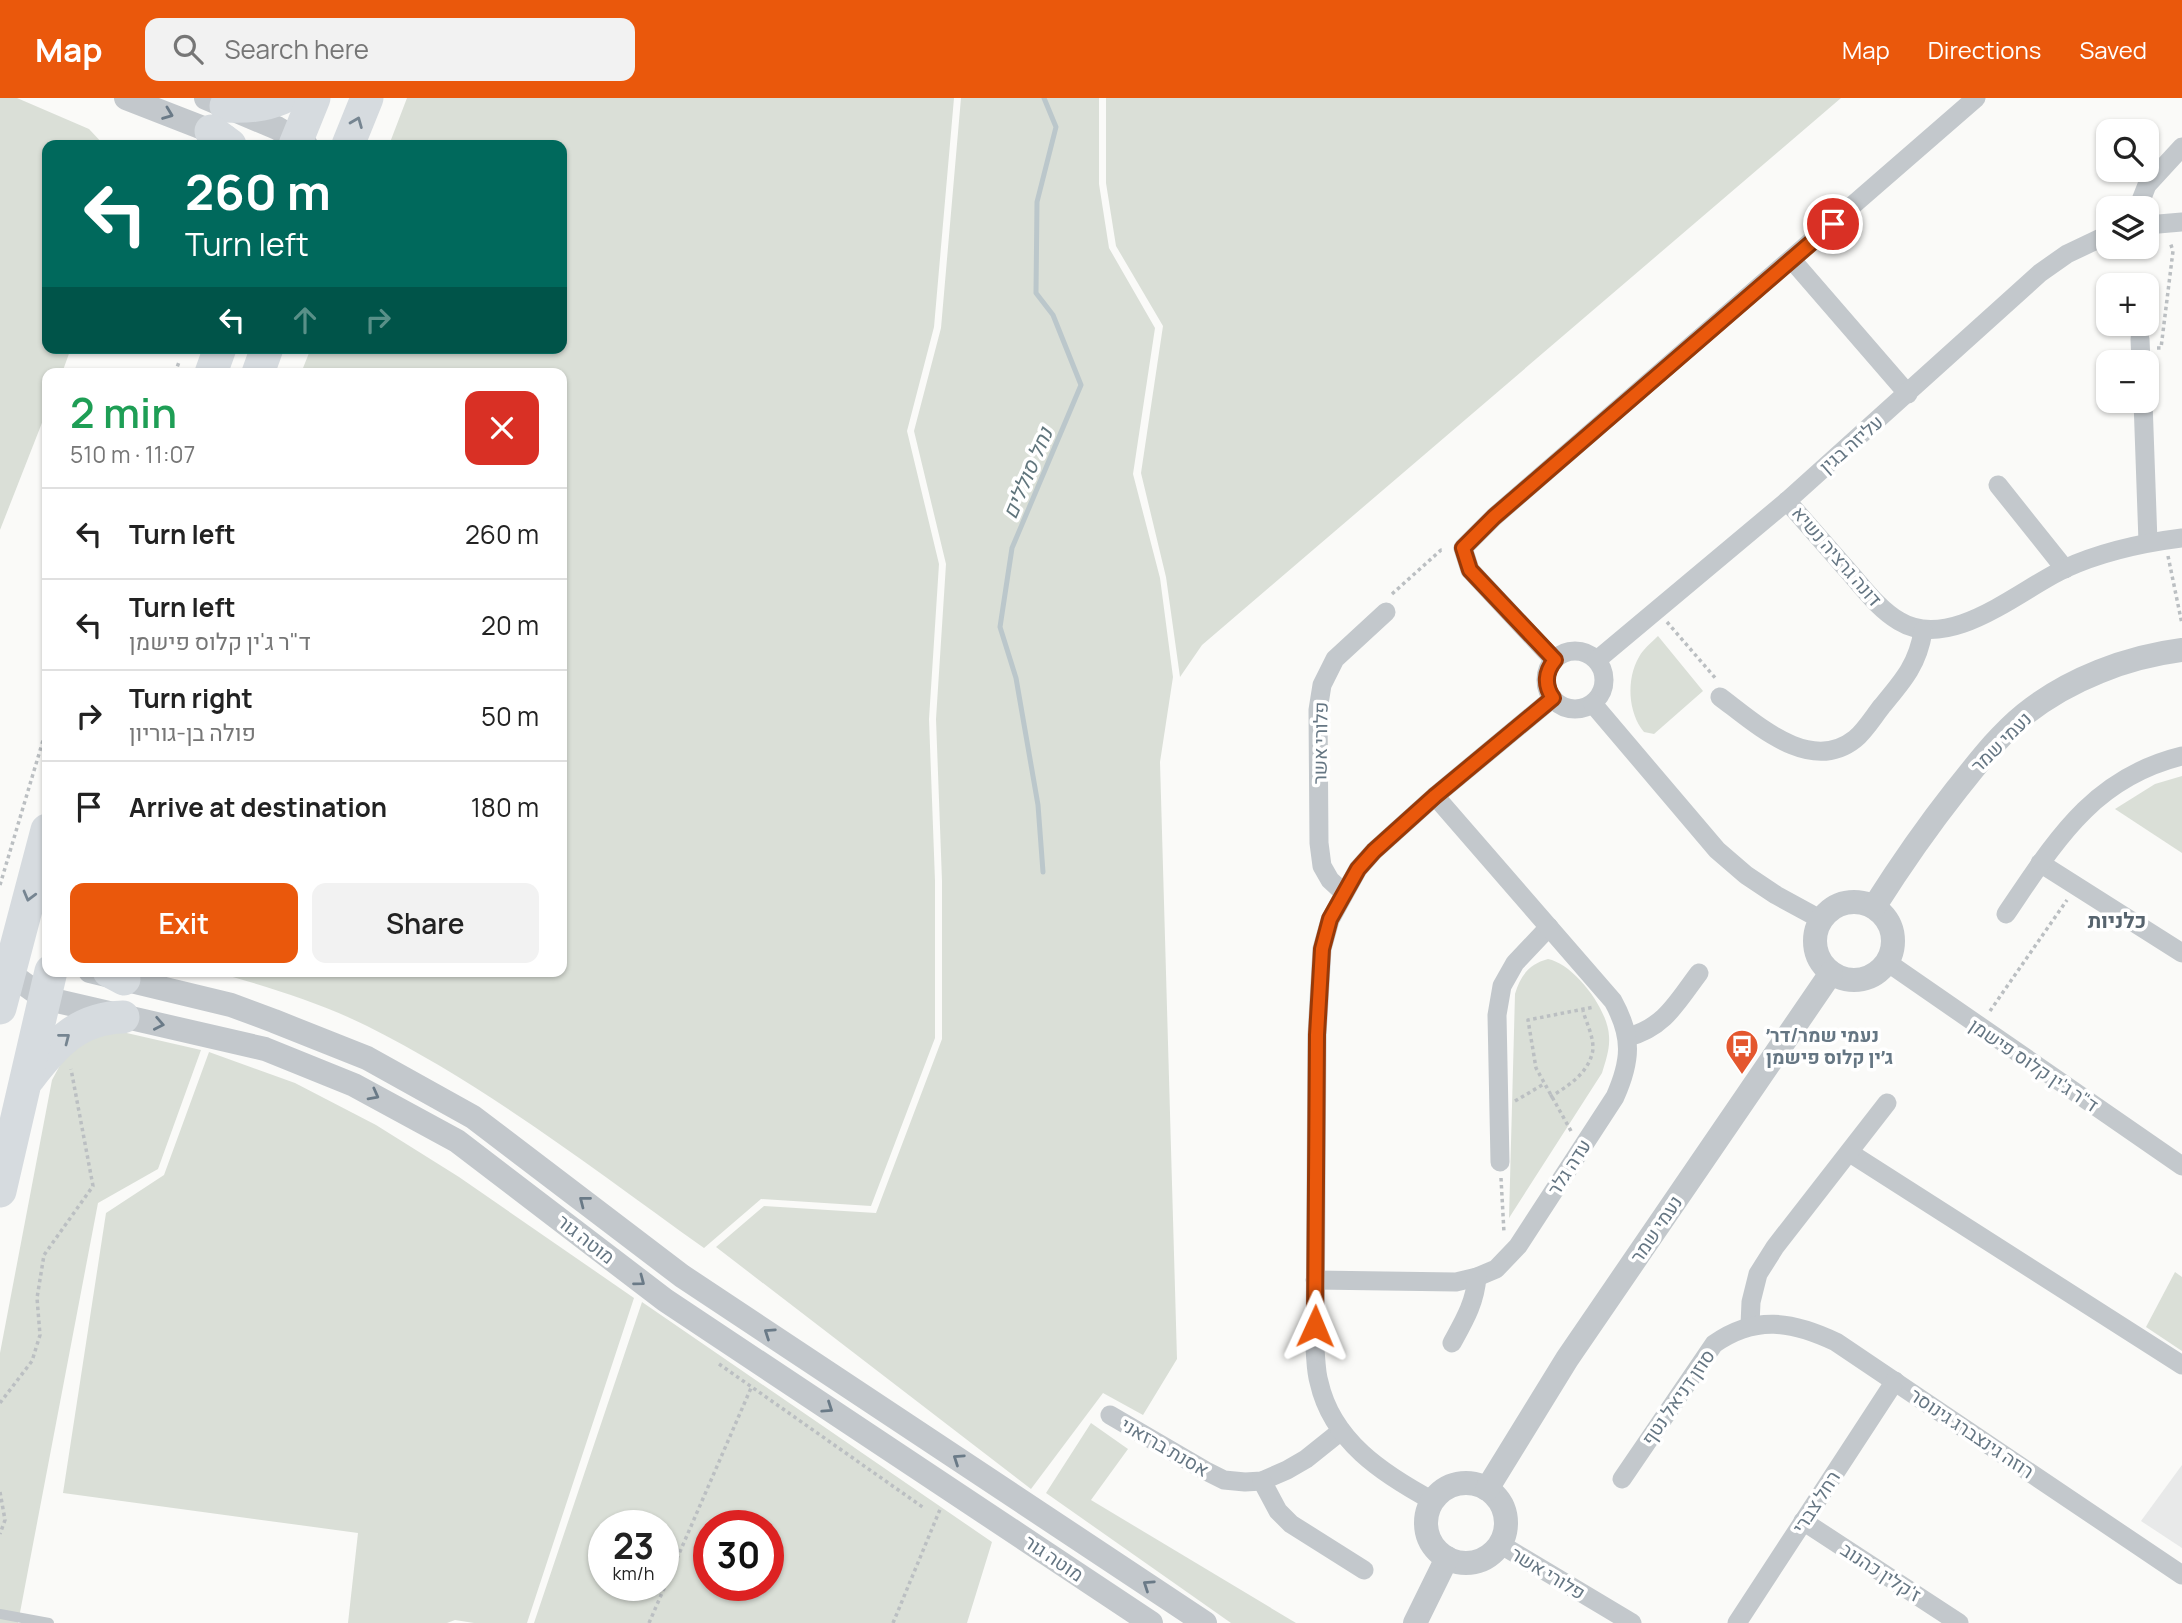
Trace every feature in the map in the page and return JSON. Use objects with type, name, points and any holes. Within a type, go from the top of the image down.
[{"type":"highway","points":[[218,120],[282,98]]},
{"type":"highway","points":[[301,140],[314,98]]},
{"type":"highway","points":[[350,140],[367,98]]},
{"type":"highway","points":[[0,1008],[42,849]]},
{"type":"highway","points":[[0,1191],[48,984]]},
{"type":"highway","points":[[23,1085],[45,1056],[65,1037],[92,1021],[123,1017]]},
{"type":"street","points":[[126,98],[289,140]]},
{"type":"street","points":[[1555,660],[1470,570],[1463,548],[1494,517],[1976,98]]},
{"type":"street","points":[[218,120],[240,140]]},
{"type":"street","points":[[2142,196],[2147,185],[2182,147]]},
{"type":"street","name":"עליזה בגין","points":[[1597,660],[1787,500],[2040,273],[2067,254],[2096,240]]},
{"type":"street","points":[[1792,260],[1908,394]]},
{"type":"street","points":[[1720,698],[1777,740],[1808,750],[1835,750],[1855,739],[1908,675],[1920,651],[1923,631],[1953,628],[2065,569],[2111,552],[2165,540],[2145,413]]},
{"type":"street","points":[[1998,485],[2065,569]]},
{"type":"street","name":"דונה גרציה נשיא","points":[[1787,500],[1881,608],[1901,622],[1923,631]]},
{"type":"street","name":"פלורי אשר","points":[[1343,892],[1330,880],[1322,866],[1319,843],[1318,710],[1322,685],[1335,659],[1386,612]]},
{"type":"street","name":"נעמי שמר","points":[[1874,907],[1916,842],[1984,754],[2026,714],[2067,687],[2107,669],[2159,653],[2182,650]]},
{"type":"street","points":[[1571,651],[1582,651],[1597,660],[1603,669],[1604,687],[1600,697],[1593,704],[1581,709],[1562,707],[1546,685],[1546,675],[1555,660],[1571,651]]},
{"type":"street","points":[[1433,1502],[1384,1473],[1365,1458],[1341,1431],[1327,1407],[1319,1382],[1315,1349],[1315,1280],[1318,990],[1322,949],[1330,919],[1343,892],[1374,851],[1435,796],[1553,698]]},
{"type":"street","points":[[1593,704],[1717,850],[1746,875],[1820,919]]},
{"type":"street","points":[[2006,914],[2070,824],[2097,797],[2131,774],[2182,756]]},
{"type":"street","name":"עדה גלר","points":[[1315,1280],[1455,1282],[1496,1269],[1518,1246],[1615,1097],[1629,1059],[1624,1020],[1613,1001],[1435,796]]},
{"type":"street","points":[[2040,863],[2182,953]]},
{"type":"street","points":[[1863,902],[1874,907],[1884,915],[1890,926],[1892,951],[1878,972],[1867,978],[1842,979],[1822,965],[1816,954],[1815,930],[1820,919],[1839,904],[1863,902]]},
{"type":"street","points":[[1500,1161],[1497,1015],[1502,986],[1515,963],[1549,927]]},
{"type":"street","name":"ד\"ר ג'ין קלוס פישמן","points":[[1887,962],[2182,1166]]},
{"type":"street","points":[[9,972],[42,965]]},
{"type":"street","name":"מוטה גור","points":[[9,972],[48,984],[123,1017],[217,1036],[265,1049],[354,1085],[457,1141],[666,1300],[1151,1623]]},
{"type":"street","points":[[1628,1037],[1654,1027],[1666,1017],[1699,972]]},
{"type":"street","name":"נעמי שמר","points":[[1487,1489],[1567,1359],[1831,973]]},
{"type":"street","name":"מוטה גור","points":[[124,977],[231,1004],[274,1021],[366,1058],[473,1116],[682,1276],[1205,1623]]},
{"type":"street","points":[[1750,1325],[1751,1302],[1758,1274],[1775,1247],[1887,1103]]},
{"type":"street","points":[[1850,1153],[2182,1365]]},
{"type":"street","points":[[1452,1343],[1470,1311],[1477,1277]]},
{"type":"street","name":"רוזה גינצברג גינוסר","points":[[1750,1325],[1797,1327],[1836,1342],[2182,1574]]},
{"type":"street","name":"סוזן דניאל נטף","points":[[1622,1479],[1714,1344],[1731,1332],[1750,1325]]},
{"type":"street","name":"רחל צברי","points":[[1737,1623],[1895,1381]]},
{"type":"street","name":"אסנת ברזאני","points":[[1110,1415],[1224,1480],[1245,1482],[1262,1481],[1306,1459],[1341,1431]]},
{"type":"street","points":[[1262,1481],[1278,1511],[1291,1524],[1364,1570]]},
{"type":"street","points":[[1457,1484],[1478,1485],[1487,1489],[1504,1510],[1506,1528],[1500,1545],[1476,1562],[1457,1562],[1438,1552],[1428,1533],[1426,1522],[1439,1493],[1457,1484]]},
{"type":"street","name":"ז'קלין כהנוב","points":[[1803,1521],[1959,1623]]},
{"type":"street","name":"פלורי אשר","points":[[1500,1545],[1632,1623]]},
{"type":"street","points":[[1415,1623],[1447,1558]]},
{"type":"lane","points":[[0,1614],[49,1623]]},
{"type":"path","points":[[2141,349],[2161,348],[2173,251],[2165,223]]},
{"type":"path","points":[[177,368],[179,362]]},
{"type":"path","points":[[2165,540],[2182,624]]},
{"type":"path","points":[[1386,612],[1388,598],[1441,550],[1463,548]]},
{"type":"path","points":[[1657,610],[1722,685],[1720,698]]},
{"type":"path","points":[[0,885],[42,744]]},
{"type":"path","points":[[1979,1027],[2076,886]]},
{"type":"path","points":[[1582,1148],[1550,1097],[1536,1068],[1528,1020],[1583,1010],[1613,1001]]},
{"type":"path","points":[[1550,1097],[1570,1086],[1592,1054],[1593,1045],[1583,1010]]},
{"type":"path","points":[[0,1403],[32,1361],[40,1335],[37,1298],[44,1255],[93,1186],[65,1037]]},
{"type":"path","points":[[1499,1108],[1544,1084]]},
{"type":"path","points":[[1500,1161],[1505,1259]]},
{"type":"path","points":[[649,1623],[761,1363]]},
{"type":"path","points":[[893,1623],[949,1488]]},
{"type":"path","points":[[0,1492],[5,1520],[0,1534]]},
{"type":"shaded area","points":[[0,98],[17,98],[89,129],[99,140],[42,140],[42,354],[69,354],[64,368],[42,368],[42,423],[0,530]]},
{"type":"shaded area","points":[[407,98],[954,98],[934,327],[907,431],[939,564],[929,719],[935,881],[935,1038],[871,1206],[761,1199],[704,1248],[540,1130],[455,1075],[367,1026],[311,1002],[233,977],[567,977],[567,368],[303,368],[309,354],[567,354],[567,140],[391,140]]},
{"type":"shaded area","points":[[961,98],[1099,98],[1099,184],[1109,248],[1155,328],[1133,474],[1160,578],[1173,677],[1160,762],[1177,1359],[1143,1415],[1103,1393],[1031,1489],[716,1247],[764,1206],[876,1213],[942,1039],[942,881],[936,719],[946,564],[914,431],[941,328]]},
{"type":"shaded area","points":[[1106,98],[1841,98],[1202,645],[1180,677],[1166,577],[1141,473],[1163,326],[1116,246],[1106,183]]},
{"type":"shaded area","points":[[1658,636],[1703,691],[1654,734],[1644,732],[1639,724],[1632,706],[1631,685],[1639,657]]},
{"type":"shaded area","points":[[2182,776],[2182,853],[2115,809],[2155,784]]},
{"type":"shaded area","points":[[1548,959],[1568,969],[1596,1001],[1607,1025],[1608,1050],[1602,1073],[1509,1218],[1515,994],[1526,972]]},
{"type":"shaded area","points":[[118,1031],[201,1050],[158,1169],[98,1203],[18,1623],[0,1623],[0,1353],[52,1080],[65,1056],[89,1034]]},
{"type":"shaded area","points":[[209,1052],[295,1083],[376,1125],[459,1177],[634,1298],[527,1623],[474,1623],[455,1620],[447,1623],[348,1623],[358,1533],[63,1493],[106,1213],[164,1175]]},
{"type":"shaded area","points":[[2175,1272],[2182,1277],[2182,1351],[2146,1327]]},
{"type":"shaded area","points":[[642,1302],[992,1542],[967,1623],[534,1623]]},
{"type":"shaded area","points":[[1091,1423],[1128,1449],[1091,1500],[1296,1623],[1231,1623],[1046,1493]]},
{"type":"shaded area","points":[[2182,1465],[2182,1548],[2141,1521]]},
{"type":"waterway","name":"נחל סוללים","points":[[1043,872],[1038,805],[1016,678],[1000,627],[1012,548],[1081,385],[1053,315],[1036,293],[1037,202],[1056,127],[1044,98]]},
{"type":"place","name":"נעמי שמר/דר׳ ג׳ין קלוס פישמן","points":[[1742,1076]]},
{"type":"district","name":"כלניות","points":[[2117,920]]},
{"type":"route","points":[[1315,1326],[1318,990],[1322,949],[1330,919],[1343,892],[1374,851],[1435,796],[1553,698],[1546,685],[1546,675],[1555,660],[1470,570],[1463,548],[1494,517],[1833,224]]}]
